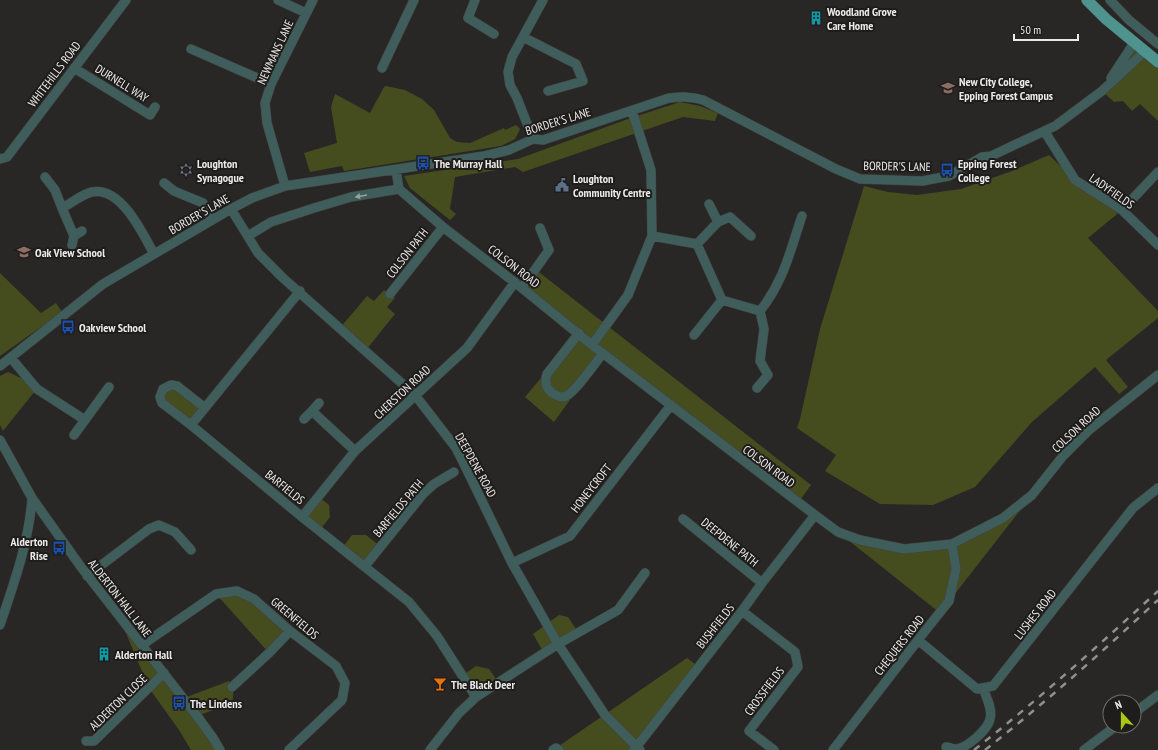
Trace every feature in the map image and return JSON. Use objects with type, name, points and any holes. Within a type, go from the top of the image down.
[{"type":"main road","points":[[1087,0],[1106,19],[1158,62]]},
{"type":"street","name":"WHITEHILLS ROAD","points":[[0,159],[7,157],[126,0]]},
{"type":"street","points":[[278,0],[306,13]]},
{"type":"street","name":"NEWMANS LANE","points":[[285,186],[267,123],[265,103],[271,84],[313,0]]},
{"type":"street","points":[[382,68],[414,0]]},
{"type":"street","points":[[475,0],[468,18],[494,34]]},
{"type":"street","points":[[533,139],[517,98],[510,86],[508,72],[512,57],[543,0]]},
{"type":"street","points":[[1110,0],[1144,33],[1158,44]]},
{"type":"street","points":[[523,37],[580,62],[584,81],[548,91]]},
{"type":"street","name":"BORDER'S LANE","points":[[0,366],[67,311],[103,284],[231,209],[252,198],[285,186],[484,156],[509,150],[526,144],[533,139],[543,140],[669,98],[683,97],[694,97],[703,100],[836,169],[860,179],[922,181],[949,176],[982,157],[991,156],[1055,126],[1102,91],[1134,43]]},
{"type":"street","points":[[191,49],[271,84]]},
{"type":"street","name":"BORDER'S LANE","points":[[1107,85],[1128,68],[1145,51]]},
{"type":"street","name":"DURNELL WAY","points":[[74,68],[150,115],[155,107]]},
{"type":"street","points":[[592,345],[628,295],[652,236],[651,170],[632,110]]},
{"type":"street","name":"LADYFIELDS","points":[[1045,132],[1075,180],[1122,210],[1158,245]]},
{"type":"street","points":[[248,236],[271,222],[314,208],[351,197],[399,189],[396,170]]},
{"type":"street","points":[[1122,210],[1158,172]]},
{"type":"street","points":[[45,177],[55,190],[62,208],[78,233],[72,245]]},
{"type":"street","points":[[164,183],[174,192],[203,203],[212,220]]},
{"type":"street","name":"COLSON ROAD","points":[[399,189],[443,227],[579,333],[592,345],[815,515],[838,532],[860,540],[904,549],[952,544],[1003,518],[1032,495],[1063,456],[1090,430],[1158,375]]},
{"type":"street","points":[[62,208],[91,192],[99,191],[113,197],[122,203],[128,211],[142,231],[154,254]]},
{"type":"street","points":[[709,204],[718,222]]},
{"type":"street","name":"DEEPDENE ROAD","points":[[231,209],[258,253],[283,278],[415,395],[456,448],[512,563],[558,644],[605,715],[637,749]]},
{"type":"street","points":[[760,311],[771,297],[784,271],[802,216]]},
{"type":"street","points":[[696,244],[718,222],[730,217],[750,236]]},
{"type":"street","name":"COLSON PATH","points":[[390,294],[443,227]]},
{"type":"street","name":"CHERSTON ROAD","points":[[302,517],[355,451],[467,348],[518,285],[549,250],[540,228]]},
{"type":"street","points":[[652,236],[696,244]]},
{"type":"street","points":[[696,244],[722,300],[760,311]]},
{"type":"street","points":[[191,426],[300,292]]},
{"type":"street","points":[[694,335],[722,300]]},
{"type":"street","points":[[757,388],[768,375],[760,361],[764,329],[760,311]]},
{"type":"street","points":[[579,333],[547,374],[545,380],[548,389],[554,394],[563,397],[571,394],[603,353]]},
{"type":"street","points":[[10,358],[37,389],[84,420]]},
{"type":"street","name":"BARFIELDS","points":[[205,408],[177,386],[171,385],[163,389],[160,397],[162,403],[409,602],[437,636],[476,697]]},
{"type":"street","points":[[74,435],[109,387]]},
{"type":"street","points":[[304,419],[319,403]]},
{"type":"street","name":"HONEYCROFT","points":[[512,563],[570,536],[671,405]]},
{"type":"street","points":[[312,411],[355,451]]},
{"type":"street","name":"ALDERTON HALL LANE","points":[[0,440],[32,498],[87,576],[164,673],[213,738],[220,750]]},
{"type":"street","name":"BARFIELDS PATH","points":[[365,566],[423,494],[434,484],[454,472]]},
{"type":"street","name":"LUSHES ROAD","points":[[983,688],[993,686],[1133,508],[1158,488]]},
{"type":"street","points":[[0,625],[19,568],[31,521],[32,498]]},
{"type":"street","name":"BUSHFIELDS","points":[[637,749],[815,515]]},
{"type":"street","name":"DEEPDENE PATH","points":[[683,519],[762,583]]},
{"type":"street","points":[[87,576],[149,528],[159,524],[175,532],[191,550]]},
{"type":"street","name":"CHEQUERS ROAD","points":[[833,750],[949,601],[956,569],[952,544]]},
{"type":"street","points":[[430,750],[459,713],[476,697],[558,644],[618,610],[645,573]]},
{"type":"street","name":"GREENFIELDS","points":[[142,645],[216,594],[237,591],[254,599],[290,631],[336,666],[345,683],[342,700],[289,750]]},
{"type":"street","name":"CROSSFIELDS","points":[[742,611],[795,652],[798,667],[749,731],[774,750]]},
{"type":"street","points":[[232,687],[269,653],[290,631]]},
{"type":"street","points":[[918,640],[977,689],[983,688],[990,709],[990,720],[972,742],[964,747],[956,749],[946,746]]},
{"type":"street","name":"ALDERTON CLOSE","points":[[86,740],[94,741],[164,673]]},
{"type":"street","points":[[1142,707],[1158,695]]},
{"type":"street","points":[[1084,750],[1105,734]]},
{"type":"street","points":[[553,750],[556,748],[559,750]]},
{"type":"green space","points":[[1134,43],[1158,62],[1158,121],[1140,104],[1132,111],[1123,101],[1114,102],[1102,91]]},
{"type":"green space","points":[[386,86],[405,90],[422,99],[434,110],[450,138],[457,142],[470,143],[504,128],[505,130],[516,125],[520,129],[515,139],[501,146],[344,171],[342,166],[310,172],[304,153],[337,143],[331,107],[335,94],[370,113],[384,87]]},
{"type":"green space","points":[[680,102],[700,106],[718,113],[715,121],[683,117],[523,172],[515,167],[455,177],[450,209],[456,214],[450,220],[410,188],[404,176],[518,159],[628,119]]},
{"type":"green space","points":[[1049,155],[1075,180],[1122,210],[1088,238],[1158,311],[1158,318],[1106,360],[1128,387],[1119,394],[1095,367],[1032,422],[975,487],[933,505],[880,504],[825,471],[836,455],[797,428],[820,329],[864,186],[888,192],[917,195],[961,189],[1012,171]]},
{"type":"green space","points":[[535,269],[811,485],[798,503],[603,353],[571,393],[570,400],[554,422],[525,397],[579,333],[522,288]]},
{"type":"green space","points":[[0,273],[41,313],[56,303],[62,312],[0,356]]},
{"type":"green space","points":[[384,290],[395,298],[387,307],[395,314],[366,350],[340,328],[367,296],[374,301]]},
{"type":"green space","points":[[8,372],[23,379],[35,391],[3,431],[0,425],[0,376]]},
{"type":"green space","points":[[171,385],[205,408],[191,425],[162,403],[161,393]]},
{"type":"green space","points":[[1032,495],[940,613],[838,532],[904,549],[952,544],[983,529]]},
{"type":"green space","points":[[319,497],[329,505],[330,517],[320,530],[302,517]]},
{"type":"green space","points":[[352,535],[366,535],[381,547],[365,566],[342,548]]},
{"type":"green space","points":[[237,591],[290,631],[269,653],[216,594]]},
{"type":"green space","points":[[118,614],[184,698],[229,681],[233,691],[232,703],[197,716],[220,750],[191,750],[179,730],[149,688]]},
{"type":"green space","points":[[559,615],[568,617],[578,632],[544,653],[533,634]]},
{"type":"green space","points":[[687,658],[699,667],[634,750],[559,750],[556,748]]},
{"type":"green space","points":[[476,666],[489,669],[498,682],[476,697],[462,676]]},
{"type":"railway","points":[[974,750],[1068,672],[1158,591]]},
{"type":"railway","points":[[985,750],[1073,677],[1158,600]]},
{"type":"place","name":"Woodland Grove Care Home","points":[[816,18]]},
{"type":"place","name":"New City College, Epping Forest Campus","points":[[948,88]]},
{"type":"place","name":"The Murray Hall","points":[[423,163]]},
{"type":"place","name":"Loughton Synagogue","points":[[186,170]]},
{"type":"place","name":"Epping Forest College","points":[[947,170]]},
{"type":"place","name":"Loughton Community Centre","points":[[562,185]]},
{"type":"place","name":"Oak View School","points":[[24,252]]},
{"type":"place","name":"Oakview School","points":[[68,327]]},
{"type":"place","name":"Alderton Rise","points":[[59,548]]},
{"type":"place","name":"Alderton Hall","points":[[104,654]]},
{"type":"place","name":"The Black Deer","points":[[440,684]]},
{"type":"place","name":"The Lindens","points":[[179,703]]}]
